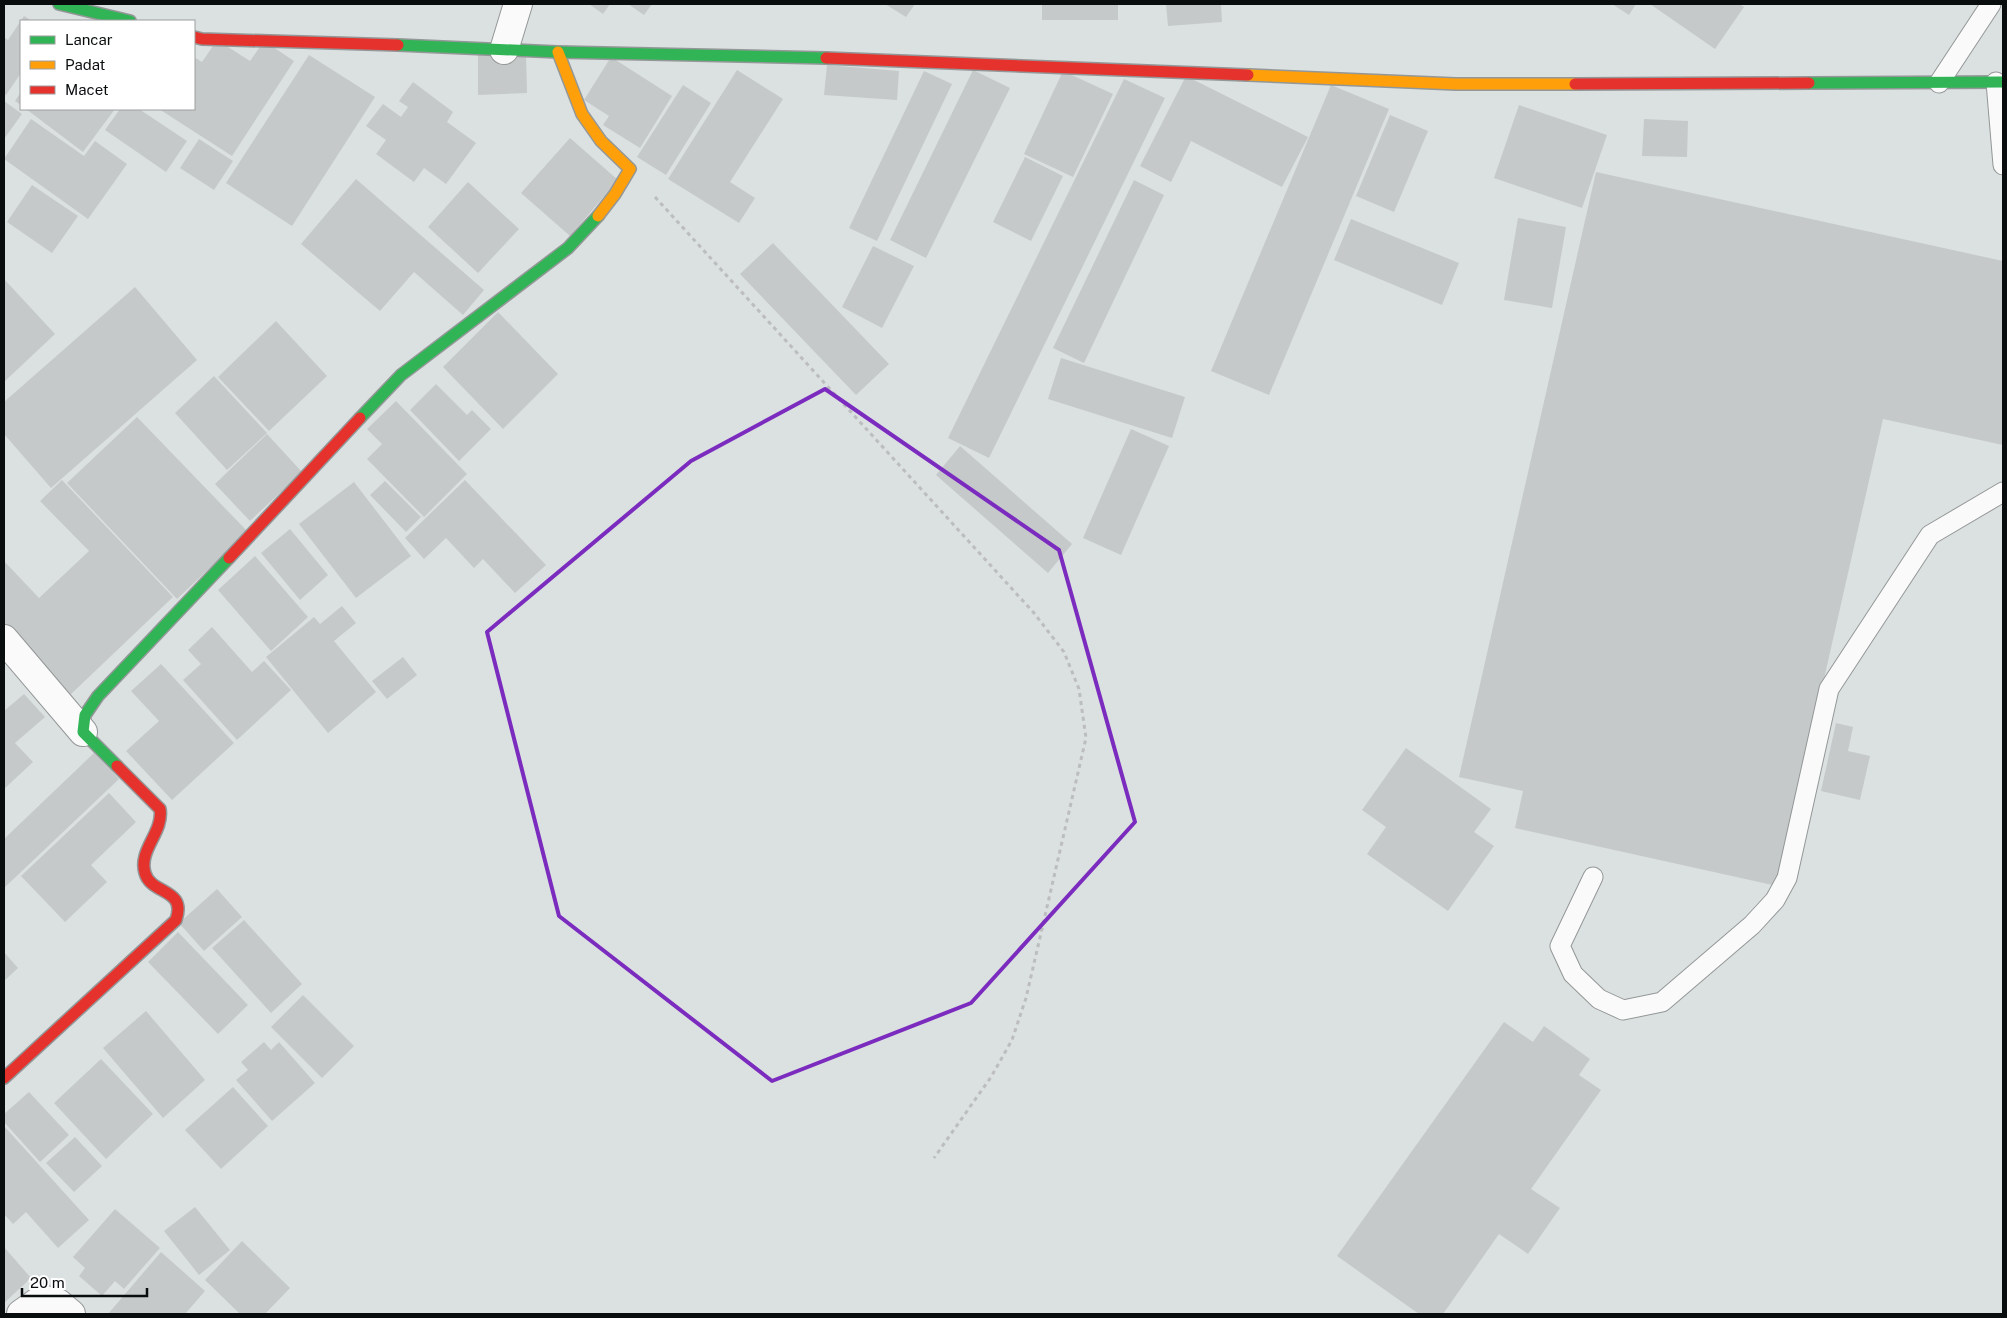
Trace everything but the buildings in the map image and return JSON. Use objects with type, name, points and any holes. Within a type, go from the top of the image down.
[{"type":"main road","points":[[58,4],[126,20]]},
{"type":"main road","points":[[195,37],[558,52],[777,56],[1456,84],[2000,82]]},
{"type":"main road","points":[[4,1078],[176,920],[179,909],[176,900],[148,880],[144,871],[144,862],[159,826],[162,814],[160,809],[83,732],[85,715],[98,696],[401,375],[568,248],[601,212],[615,194],[630,169],[601,141],[582,114],[558,52]]},
{"type":"street","points":[[504,50],[518,4]]},
{"type":"street","points":[[4,639],[83,732]]},
{"type":"street","points":[[21,1314],[42,1300],[58,1303],[71,1314]]},
{"type":"lane","points":[[1939,83],[1991,4]]},
{"type":"lane","points":[[2000,82],[2003,165]]},
{"type":"lane","points":[[1593,877],[1560,946],[1573,974],[1599,999],[1623,1010],[1662,1002],[1752,925],[1776,900],[1787,878],[1829,689],[1930,535],[2003,492]]},
{"type":"path","points":[[630,169],[1034,613],[1064,652],[1079,689],[1086,738],[1026,998],[1012,1040],[991,1077],[934,1158]]},
{"type":"highlighted area","points":[[825,389],[1059,550],[1135,822],[971,1003],[772,1081],[559,916],[487,632],[691,461]]},
{"type":"traffic: fast","points":[[59,4],[126,20]]},
{"type":"traffic: fast","points":[[398,45],[558,52],[826,58]]},
{"type":"traffic: fast","points":[[1809,83],[2003,82]]},
{"type":"traffic: fast","points":[[360,418],[401,375],[568,248],[598,216]]},
{"type":"traffic: fast","points":[[117,766],[83,732],[85,715],[98,696],[229,558]]},
{"type":"traffic: slow","points":[[558,52],[582,114],[601,141],[630,169],[615,194],[598,216]]},
{"type":"traffic: slow","points":[[1248,75],[1456,84],[1575,84]]},
{"type":"traffic: jam","points":[[195,37],[398,45]]},
{"type":"traffic: jam","points":[[826,58],[1248,75]]},
{"type":"traffic: jam","points":[[1575,84],[1809,83]]},
{"type":"traffic: jam","points":[[229,558],[360,418]]},
{"type":"traffic: jam","points":[[4,1078],[176,920],[177,902],[173,897],[154,885],[145,873],[145,857],[158,825],[160,809],[117,766]]}]
